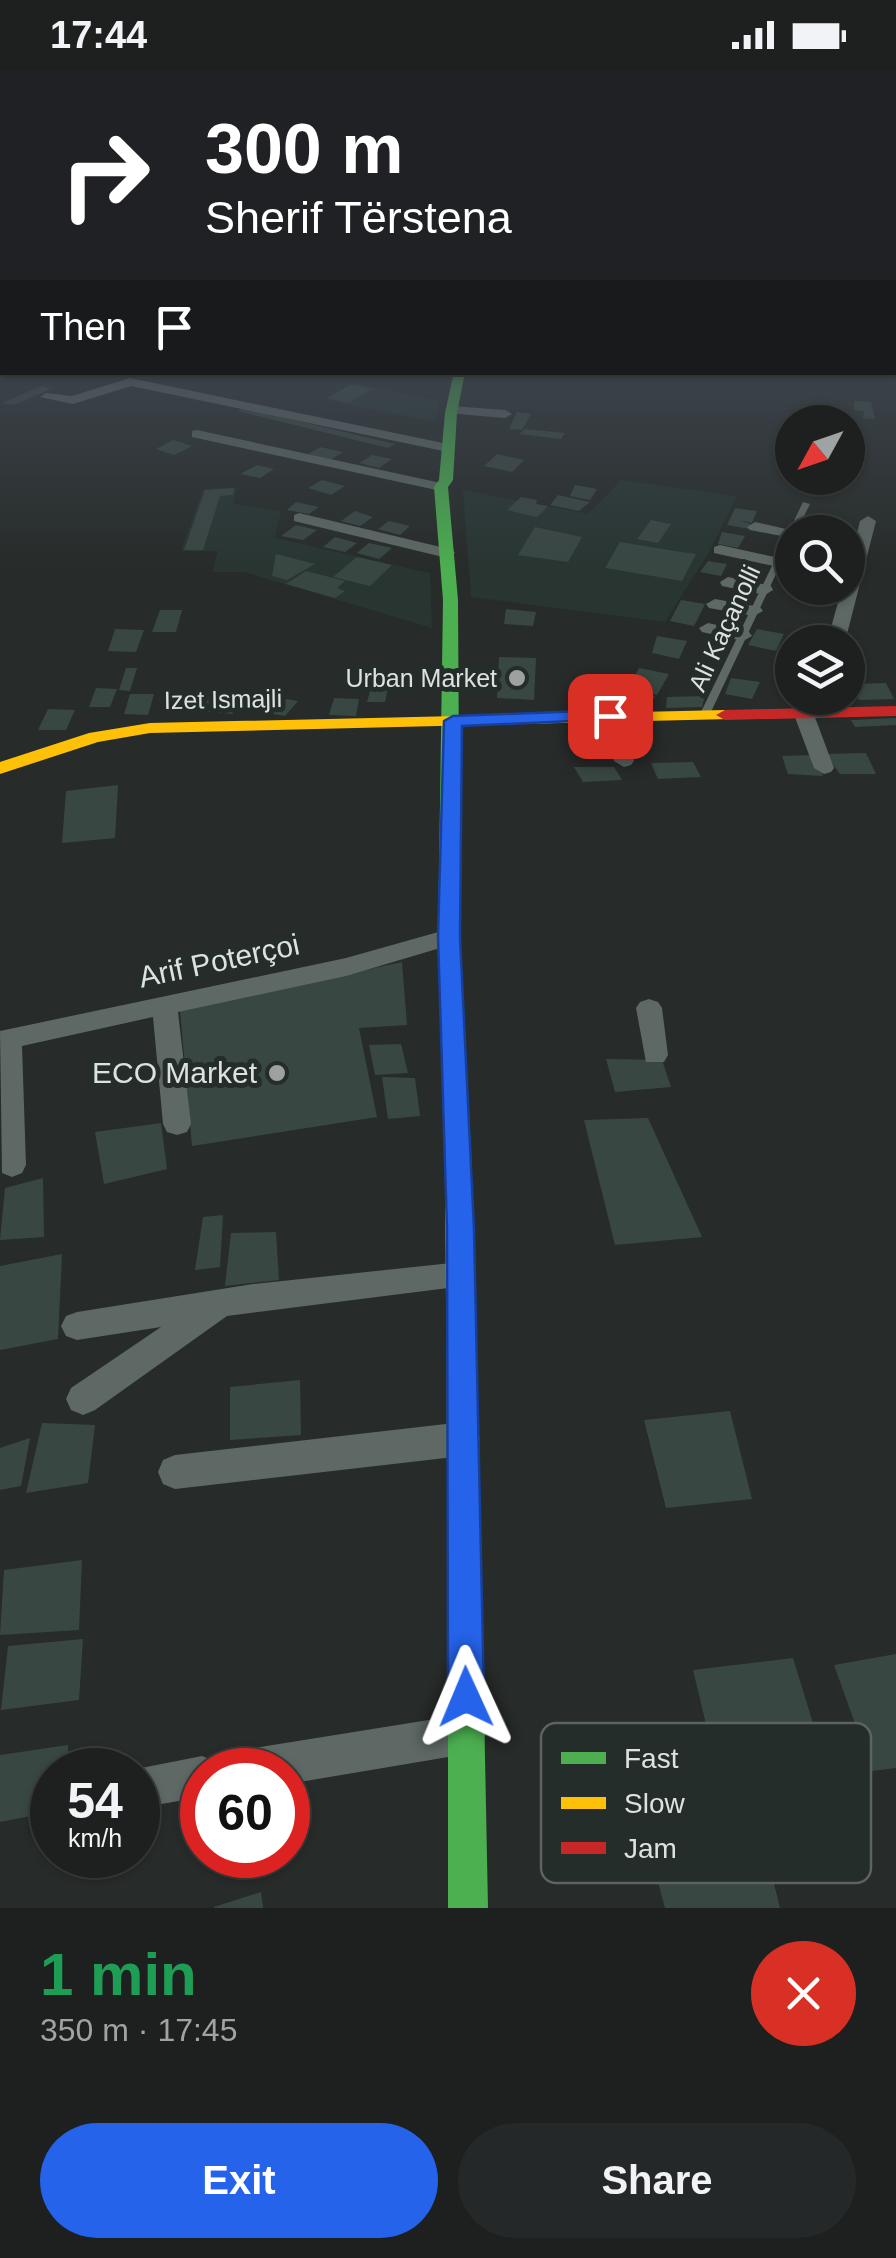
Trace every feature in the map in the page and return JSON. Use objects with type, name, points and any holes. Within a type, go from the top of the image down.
[{"type":"main road","points":[[454,399],[446,480],[440,487],[447,554],[453,721],[449,937],[461,1275],[468,1908]]},
{"type":"main road","name":"Izet Ismajli","points":[[865,708],[896,711]]},
{"type":"main road","name":"Izet Ismajli","points":[[0,768],[96,737],[150,728],[775,713]]},
{"type":"street","points":[[209,399],[448,448]]},
{"type":"street","points":[[452,410],[505,414]]},
{"type":"street","points":[[201,439],[246,444],[440,487]]},
{"type":"street","points":[[226,456],[246,444]]},
{"type":"street","points":[[264,464],[282,452]]},
{"type":"street","points":[[299,518],[332,533],[447,554]]},
{"type":"street","points":[[840,625],[868,521]]},
{"type":"street","points":[[755,527],[775,530]]},
{"type":"street","points":[[720,550],[775,561]]},
{"type":"street","points":[[728,582],[764,590]]},
{"type":"street","points":[[715,604],[754,612]]},
{"type":"street","points":[[708,628],[742,636]]},
{"type":"street","points":[[805,715],[824,768]]},
{"type":"street","points":[[610,716],[624,761]]},
{"type":"street","name":"Arif Poterçoi","points":[[4,1040],[346,967],[449,937]]},
{"type":"street","points":[[166,1006],[178,1124]]},
{"type":"street","points":[[648,1008],[655,1055]]},
{"type":"street","points":[[4,1040],[12,1166]]},
{"type":"street","points":[[77,1326],[238,1300],[461,1275]]},
{"type":"street","points":[[84,1399],[238,1300]]},
{"type":"street","points":[[175,1472],[463,1440]]},
{"type":"street","points":[[310,1760],[466,1734]]},
{"type":"lane","name":"Ali Kaçanolli","points":[[801,515],[806,504]]},
{"type":"lane","name":"Ali Kaçanolli","points":[[705,714],[775,568]]},
{"type":"shaded area","points":[[429,399],[440,401],[435,422],[324,400]]},
{"type":"shaded area","points":[[621,480],[737,496],[708,554],[665,622],[471,597],[463,490],[588,514]]},
{"type":"shaded area","points":[[237,487],[233,504],[281,511],[275,538],[430,573],[432,628],[244,572],[212,572],[218,551],[181,551],[203,489]]},
{"type":"building","points":[[12,399],[28,399],[14,405],[2,403]]},
{"type":"building","points":[[854,401],[871,402],[875,419],[865,418],[865,405],[854,405]]},
{"type":"building","points":[[244,408],[395,444],[388,448],[238,411]]},
{"type":"building","points":[[517,412],[531,414],[522,430],[509,429]]},
{"type":"building","points":[[525,429],[565,433],[561,439],[519,434]]},
{"type":"building","points":[[173,440],[192,446],[174,455],[156,449]]},
{"type":"building","points":[[320,447],[343,452],[330,460],[308,454]]},
{"type":"building","points":[[497,454],[524,460],[512,472],[484,466]]},
{"type":"building","points":[[372,455],[392,459],[379,468],[359,463]]},
{"type":"building","points":[[257,465],[274,469],[260,478],[240,474]]},
{"type":"building","points":[[322,480],[345,486],[331,495],[308,488]]},
{"type":"building","points":[[575,485],[597,489],[590,500],[570,496]]},
{"type":"building","points":[[234,488],[233,495],[220,496],[203,550],[184,550],[205,490]]},
{"type":"building","points":[[558,495],[590,502],[579,511],[550,505]]},
{"type":"building","points":[[521,497],[548,506],[537,517],[507,510]]},
{"type":"building","points":[[296,502],[319,507],[309,514],[287,510]]},
{"type":"building","points":[[735,508],[757,511],[752,523],[738,520],[751,524],[750,529],[727,525]]},
{"type":"building","points":[[355,511],[373,517],[360,526],[341,521]]},
{"type":"building","points":[[651,520],[671,524],[658,543],[637,539]]},
{"type":"building","points":[[389,521],[410,526],[400,535],[378,529]]},
{"type":"building","points":[[296,525],[317,530],[303,540],[281,536]]},
{"type":"building","points":[[535,527],[582,537],[568,562],[518,555]]},
{"type":"building","points":[[722,532],[745,536],[738,548],[718,544]]},
{"type":"building","points":[[335,537],[357,543],[345,552],[323,547]]},
{"type":"building","points":[[620,542],[696,554],[682,581],[605,568]]},
{"type":"building","points":[[369,543],[392,548],[379,559],[357,553]]},
{"type":"building","points":[[276,554],[315,564],[287,580],[272,576]]},
{"type":"building","points":[[357,557],[392,565],[370,586],[333,577]]},
{"type":"building","points":[[708,561],[727,564],[721,576],[700,572]]},
{"type":"building","points":[[306,571],[345,581],[337,588],[345,591],[335,598],[286,584]]},
{"type":"building","points":[[681,600],[705,604],[694,626],[670,621]]},
{"type":"building","points":[[506,609],[536,612],[533,626],[504,624]]},
{"type":"building","points":[[160,610],[182,610],[176,632],[152,632]]},
{"type":"building","points":[[115,629],[144,630],[136,652],[108,651]]},
{"type":"building","points":[[757,629],[775,632],[775,651],[748,645]]},
{"type":"building","points":[[657,636],[687,641],[679,659],[652,653]]},
{"type":"building","name":"Urban Market","points":[[499,657],[536,658],[534,700],[497,698]]},
{"type":"building","points":[[126,668],[137,668],[130,691],[119,690]]},
{"type":"building","points":[[639,668],[669,674],[657,695],[628,689]]},
{"type":"building","points":[[368,678],[390,679],[385,702],[367,702],[371,688],[364,688]]},
{"type":"building","points":[[731,678],[760,682],[752,699],[725,694]]},
{"type":"building","points":[[886,683],[894,699],[865,700],[865,684]]},
{"type":"building","points":[[96,688],[117,689],[110,707],[89,707]]},
{"type":"building","points":[[623,692],[655,696],[648,708],[620,710]]},
{"type":"building","points":[[211,693],[241,696],[233,714],[201,711]]},
{"type":"building","points":[[130,694],[154,694],[148,715],[124,714]]},
{"type":"building","points":[[262,695],[298,701],[285,716],[251,710]]},
{"type":"building","points":[[705,696],[702,707],[666,708],[667,697]]},
{"type":"building","points":[[334,698],[359,699],[356,716],[329,715]]},
{"type":"building","points":[[48,709],[75,710],[66,730],[38,730]]},
{"type":"building","points":[[896,718],[896,725],[855,727],[851,720]]},
{"type":"building","points":[[866,753],[876,774],[840,774],[825,754]]},
{"type":"building","points":[[813,755],[823,776],[788,774],[782,756]]},
{"type":"building","points":[[693,762],[701,777],[658,779],[651,763]]},
{"type":"building","points":[[574,767],[614,767],[622,780],[583,782]]},
{"type":"building","points":[[118,785],[115,838],[62,843],[66,791]]},
{"type":"building","name":"ECO Market","points":[[402,962],[407,1025],[359,1028],[377,1117],[192,1146],[180,1010]]},
{"type":"building","points":[[401,1044],[408,1073],[375,1075],[369,1045]]},
{"type":"building","points":[[606,1059],[662,1060],[671,1087],[615,1092]]},
{"type":"building","points":[[382,1077],[415,1078],[420,1116],[388,1119]]},
{"type":"building","points":[[648,1118],[702,1237],[615,1245],[584,1120]]},
{"type":"building","points":[[161,1123],[167,1169],[104,1184],[95,1132]]},
{"type":"building","points":[[43,1178],[44,1237],[0,1240],[5,1188]]},
{"type":"building","points":[[223,1215],[220,1267],[195,1270],[203,1217]]},
{"type":"building","points":[[276,1232],[279,1280],[225,1286],[231,1233]]},
{"type":"building","points":[[62,1254],[58,1339],[0,1350],[0,1266]]},
{"type":"building","points":[[300,1380],[301,1435],[230,1440],[230,1387]]},
{"type":"building","points":[[730,1411],[752,1499],[666,1508],[644,1420]]},
{"type":"building","points":[[42,1423],[95,1425],[88,1483],[26,1493]]},
{"type":"building","points":[[30,1438],[21,1486],[0,1490],[0,1448]]},
{"type":"building","points":[[82,1560],[79,1630],[0,1635],[4,1570]]},
{"type":"building","points":[[83,1639],[79,1700],[1,1710],[8,1646]]},
{"type":"building","points":[[896,1654],[896,1768],[872,1771],[871,1723],[855,1723],[834,1665]]},
{"type":"building","points":[[793,1658],[813,1723],[706,1723],[693,1670]]},
{"type":"building","points":[[30,1751],[30,1816],[0,1822],[0,1755]]},
{"type":"building","points":[[658,1883],[774,1883],[780,1908],[665,1908]]},
{"type":"building","points":[[261,1892],[263,1908],[214,1908],[214,1907]]},
{"type":"traffic: fast","points":[[454,399],[446,480],[441,487],[450,600],[449,938],[458,1152]]},
{"type":"traffic: fast","points":[[465,1605],[468,1908]]},
{"type":"traffic: slow","points":[[0,768],[95,737],[150,728],[725,715]]},
{"type":"traffic: slow","points":[[458,1152],[465,1605]]},
{"type":"traffic: jam","points":[[725,715],[896,711]]},
{"type":"place","name":"Urban Market","points":[[517,678]]},
{"type":"place","name":"ECO Market","points":[[277,1073]]},
{"type":"route","points":[[466,1697],[461,1229],[450,1032],[453,721],[610,716]]}]
